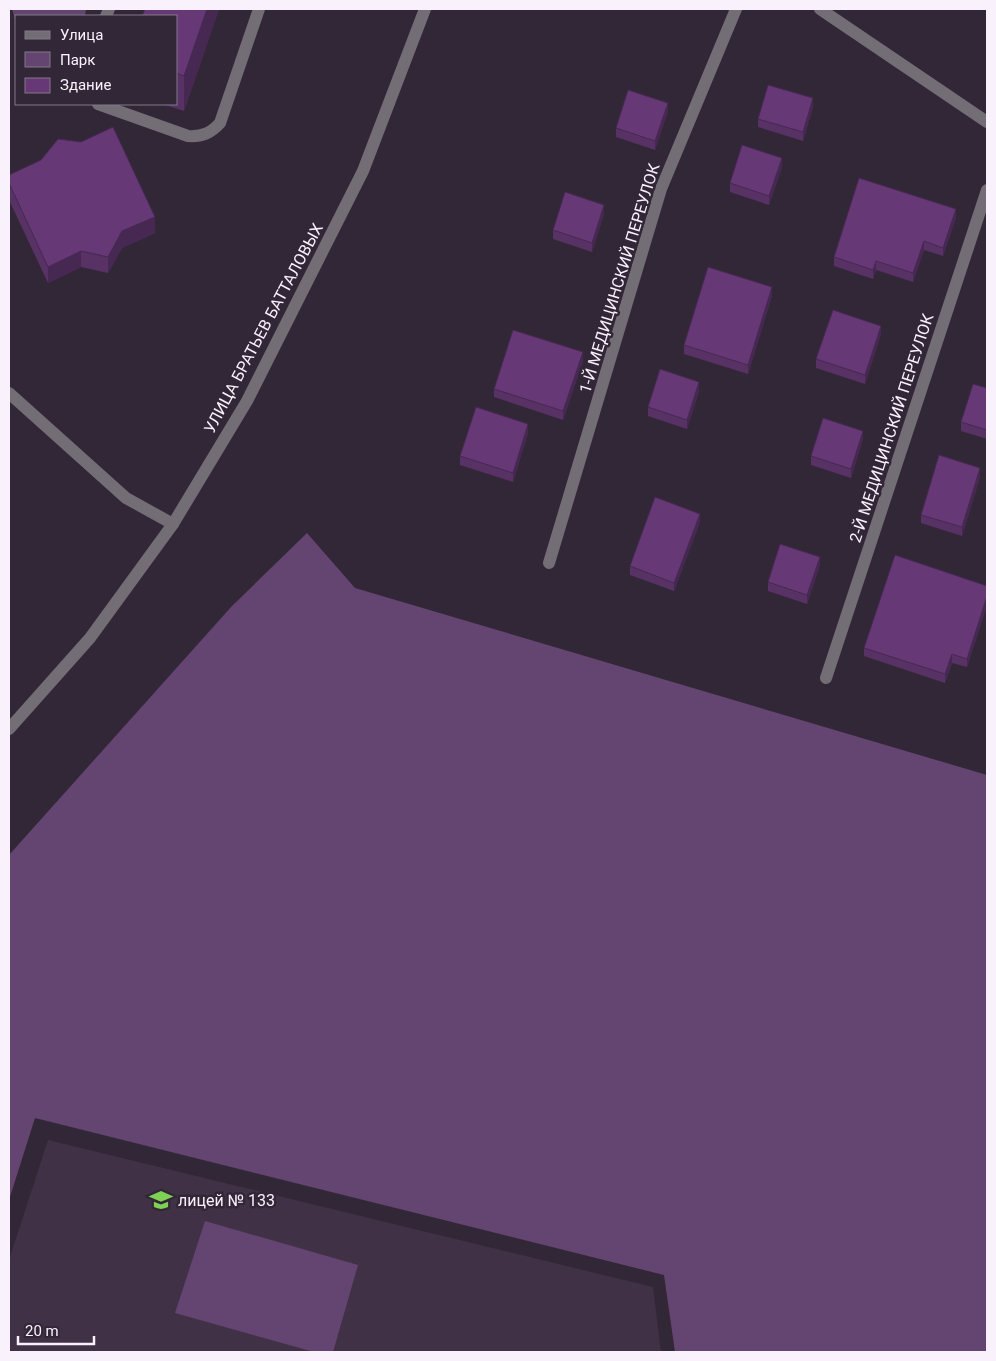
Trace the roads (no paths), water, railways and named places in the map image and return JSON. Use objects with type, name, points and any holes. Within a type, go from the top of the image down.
[{"type":"street","points":[[101,105],[188,136],[209,133],[220,122],[259,9]]},
{"type":"street","name":"УЛИЦА БРАТЬЕВ БАТТАЛОВЫХ","points":[[9,729],[90,638],[172,524],[247,401],[363,171],[425,9]]},
{"type":"street","name":"1-Й МЕДИЦИНСКИЙ ПЕРЕУЛОК","points":[[549,563],[661,189],[736,9]]},
{"type":"street","points":[[820,9],[987,122]]},
{"type":"street","name":"2-Й МЕДИЦИНСКИЙ ПЕРЕУЛОК","points":[[826,678],[987,190]]},
{"type":"street","points":[[9,393],[126,498],[172,524]]},
{"type":"place","name":"лицей № 133","points":[[161,1200]]}]
